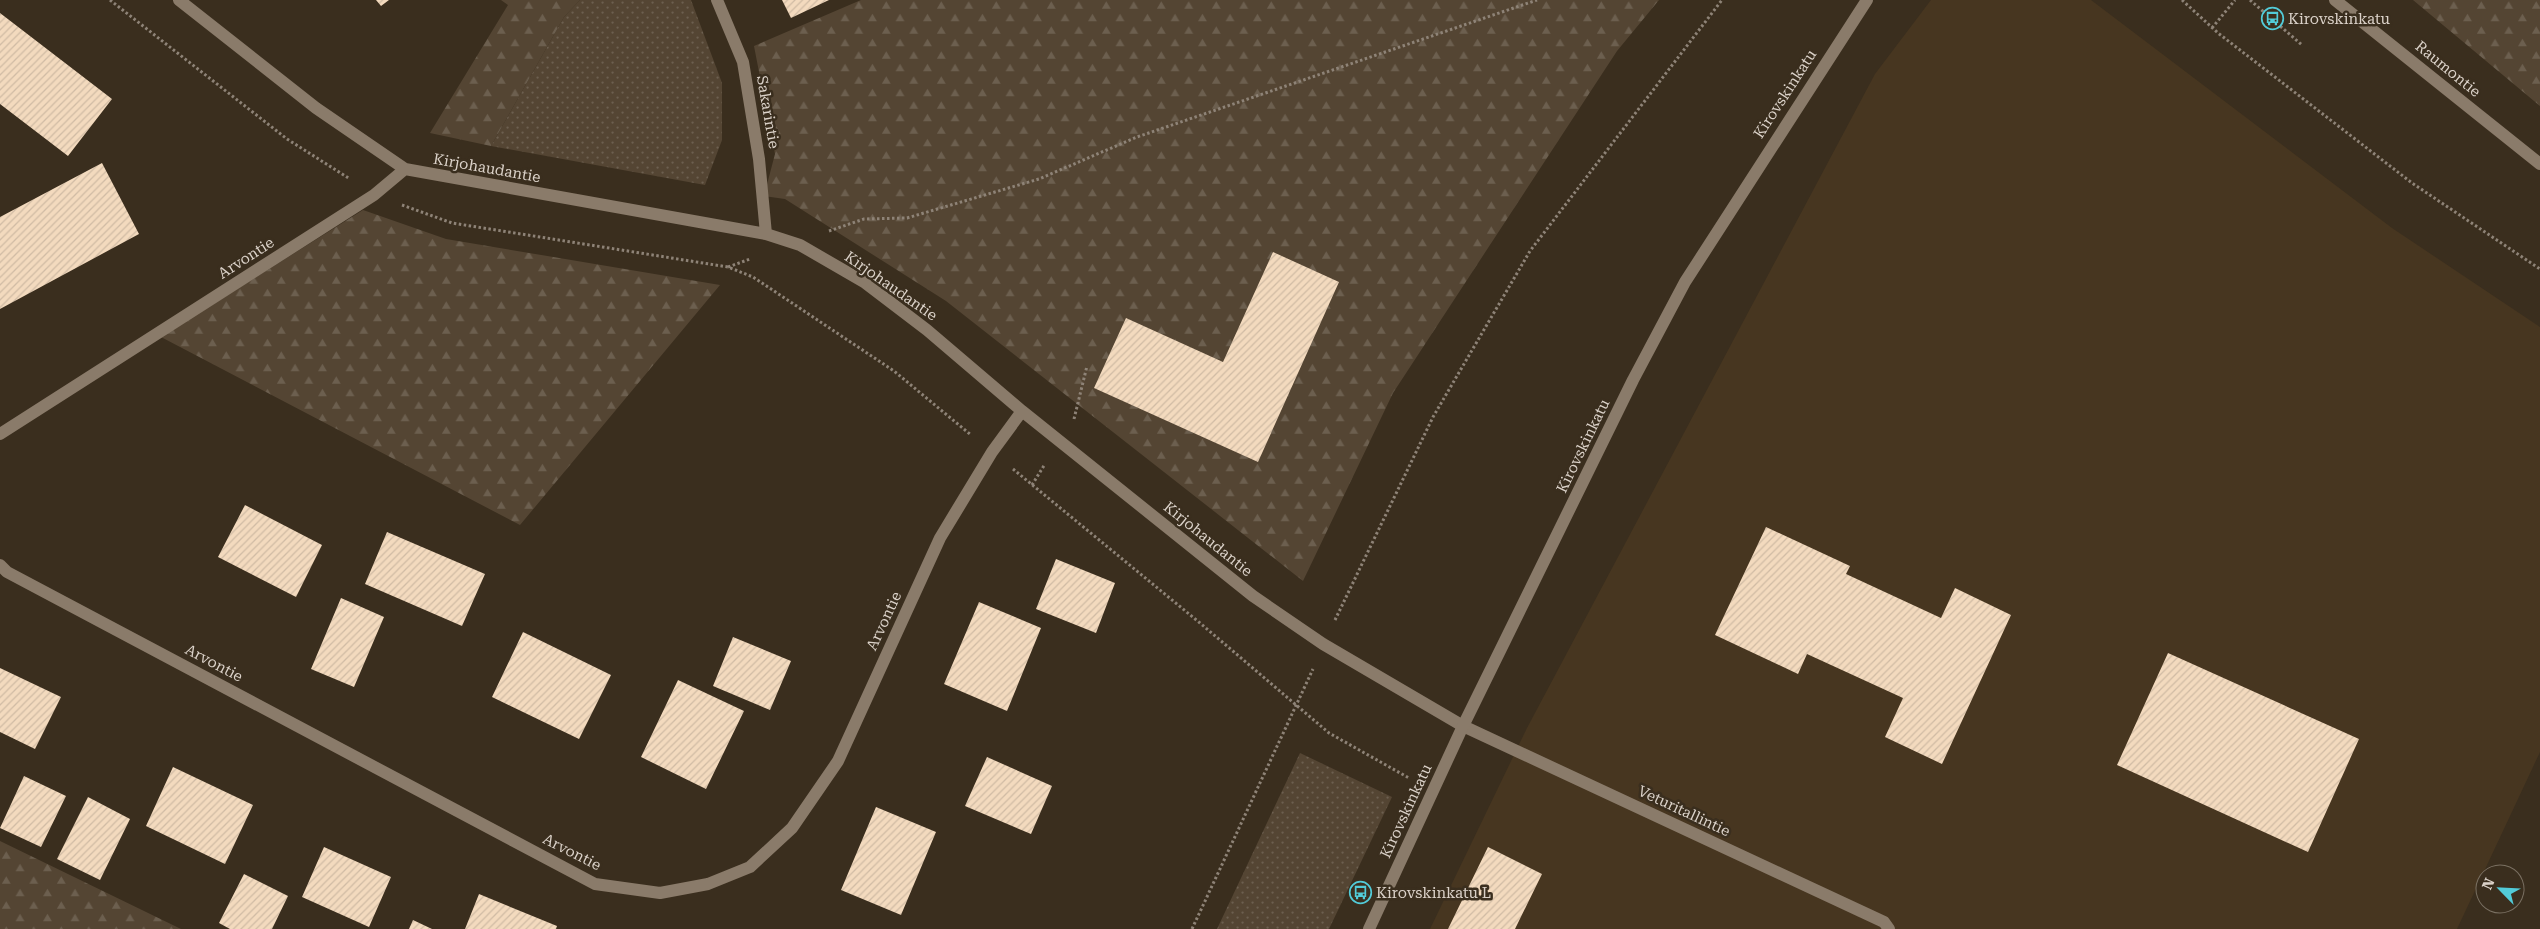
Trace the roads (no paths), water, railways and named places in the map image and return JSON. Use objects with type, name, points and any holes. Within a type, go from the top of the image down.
[{"type":"street","name":"Kirjohaudantie","points":[[179,0],[316,108],[406,169],[766,234],[795,244],[864,282],[927,330],[1022,411],[1253,596],[1323,644],[1463,726]]},
{"type":"street","name":"Sakarintie","points":[[717,0],[743,62],[759,159],[766,234]]},
{"type":"street","name":"Kirovskinkatu","points":[[1369,929],[1463,726],[1633,380],[1685,282],[1867,0]]},
{"type":"street","name":"Raumontie","points":[[2335,0],[2540,164]]},
{"type":"street","name":"Arvontie","points":[[0,434],[374,195],[406,169]]},
{"type":"street","name":"Arvontie","points":[[0,565],[7,572],[595,884],[660,893],[708,884],[750,868],[792,828],[838,761],[940,538],[992,452],[1022,411]]},
{"type":"street","name":"Veturitallintie","points":[[1463,726],[1884,922],[1889,929]]},
{"type":"place","name":"Kirovskinkatu","points":[[2272,19]]},
{"type":"place","name":"Kirovskinkatu L","points":[[1360,893]]}]
